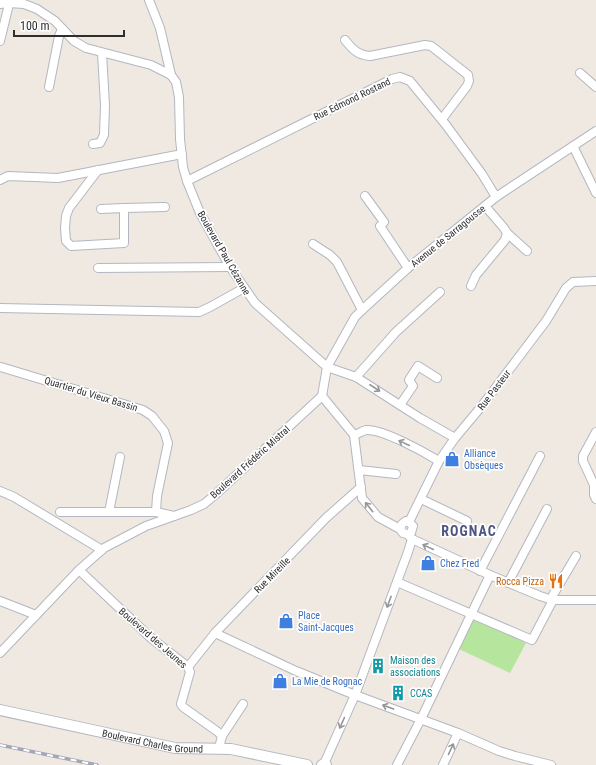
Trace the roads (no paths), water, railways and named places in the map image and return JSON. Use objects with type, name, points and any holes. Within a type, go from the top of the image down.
[{"type":"street","name":"Boulevard Paul Cézanne","points":[[149,0],[160,28],[171,75],[176,82],[179,97],[182,154],[187,181],[200,214],[230,267],[255,303],[327,367]]},
{"type":"street","points":[[0,4],[10,1],[28,2],[55,21],[74,41],[86,48],[151,65],[171,75]]},
{"type":"street","points":[[0,40],[10,1]]},
{"type":"street","points":[[49,87],[59,36],[62,29]]},
{"type":"street","points":[[345,40],[353,51],[362,55],[370,56],[425,45],[432,46],[468,76],[469,81],[467,86],[442,120]]},
{"type":"street","points":[[93,144],[100,143],[104,135],[105,105],[102,53]]},
{"type":"street","points":[[580,73],[596,87]]},
{"type":"street","name":"Rue Edmond Rostand","points":[[187,181],[392,79],[400,77],[410,82],[442,120],[482,174],[496,197]]},
{"type":"street","name":"Avenue de Sarragousse","points":[[327,367],[355,317],[408,268],[496,197],[596,131]]},
{"type":"street","points":[[573,146],[596,193]]},
{"type":"street","points":[[0,180],[8,176],[58,178],[182,154]]},
{"type":"street","points":[[98,170],[69,208],[66,216],[66,241],[70,246],[124,243],[124,208]]},
{"type":"street","points":[[365,196],[384,222],[380,226],[408,268]]},
{"type":"street","points":[[485,206],[506,232],[527,251]]},
{"type":"street","points":[[101,209],[165,207]]},
{"type":"street","points":[[471,286],[476,275],[505,240],[506,232]]},
{"type":"street","points":[[313,244],[330,255],[337,262],[362,310]]},
{"type":"street","points":[[98,268],[230,267]]},
{"type":"street","name":"Rue Pasteur","points":[[406,534],[411,533],[413,528],[412,524],[409,522],[439,461],[455,438],[481,407],[546,321],[566,288],[573,282],[596,281]]},
{"type":"street","points":[[0,308],[199,312],[244,288]]},
{"type":"street","points":[[356,377],[396,332],[440,292]]},
{"type":"street","points":[[400,405],[413,386],[409,380],[418,366],[437,378]]},
{"type":"street","name":"Quartier du Vieux Bassin","points":[[1,367],[144,410],[152,416],[164,431],[168,442],[157,496],[156,512]]},
{"type":"street","points":[[455,438],[356,377],[327,367],[322,396],[354,435],[362,498],[378,517],[406,534],[490,575],[525,590],[553,600],[596,600]]},
{"type":"street","name":"Boulevard Frédéric Mistral","points":[[0,653],[79,570],[102,550],[146,526],[192,510],[204,504],[322,396]]},
{"type":"street","points":[[354,435],[365,430],[375,431],[409,445],[439,461]]},
{"type":"street","points":[[596,432],[583,456],[583,461],[594,485],[594,495],[596,499]]},
{"type":"street","points":[[480,570],[540,456]]},
{"type":"street","points":[[109,512],[120,457]]},
{"type":"street","points":[[359,470],[396,474]]},
{"type":"street","name":"Rue Mireille","points":[[188,666],[214,633],[326,518],[361,487]]},
{"type":"street","points":[[0,490],[102,550]]},
{"type":"street","points":[[421,499],[467,521]]},
{"type":"street","points":[[508,583],[547,509]]},
{"type":"street","points":[[60,512],[156,512],[175,516]]},
{"type":"street","points":[[324,765],[355,695],[397,582],[406,534]]},
{"type":"street","points":[[397,582],[532,640],[553,600],[553,595],[576,556]]},
{"type":"street","name":"Boulevard des Jeunes","points":[[79,570],[151,638],[188,666],[190,672],[181,704],[222,736]]},
{"type":"street","points":[[397,765],[421,719],[490,575]]},
{"type":"street","points":[[0,601],[36,615]]},
{"type":"street","points":[[214,633],[296,672],[510,754],[551,765]]},
{"type":"street","points":[[219,748],[222,736],[243,704]]},
{"type":"street","name":"Boulevard Charles Ground","points":[[0,710],[175,748],[231,749],[307,765]]},
{"type":"street","points":[[443,765],[458,733]]},
{"type":"railway","points":[[0,745],[97,765]]},
{"type":"place","name":"Alliance Obsèques","points":[[452,459]]},
{"type":"place","name":"Chez Fred","points":[[428,563]]},
{"type":"place","name":"Rocca Pizza","points":[[556,581]]},
{"type":"place","name":"Place Saint-Jacques","points":[[286,621]]},
{"type":"place","name":"Maison des associations","points":[[378,666]]},
{"type":"place","name":"La Mie de Rognac","points":[[280,681]]},
{"type":"place","name":"CCAS","points":[[398,693]]},
{"type":"district","name":"ROGNAC","points":[[469,531]]}]
